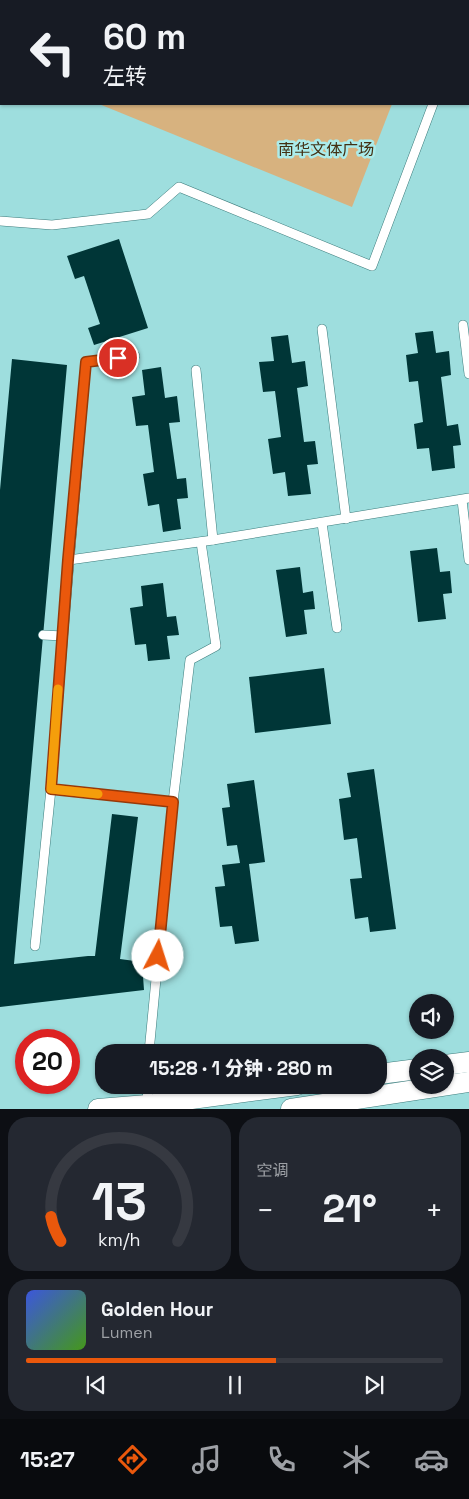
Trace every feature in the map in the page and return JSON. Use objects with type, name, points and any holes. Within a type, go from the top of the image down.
[{"type":"street","points":[[454,1064],[469,1062]]},
{"type":"street","points":[[387,1073],[409,1070]]},
{"type":"street","points":[[291,1109],[469,1082]]},
{"type":"street","points":[[98,1109],[147,1105],[230,1094]]},
{"type":"lane","points":[[0,221],[52,225],[148,214],[179,187],[372,266],[434,105]]},
{"type":"lane","points":[[463,325],[469,374]]},
{"type":"lane","points":[[322,329],[346,519]]},
{"type":"lane","points":[[34,946],[51,789],[68,560],[86,362],[135,356]]},
{"type":"lane","points":[[196,370],[213,540]]},
{"type":"lane","points":[[68,560],[201,542],[465,499],[469,560]]},
{"type":"lane","points":[[322,523],[337,628]]},
{"type":"lane","points":[[151,1044],[173,802],[190,660],[216,646],[201,542]]},
{"type":"lane","points":[[43,635],[63,636]]},
{"type":"lane","points":[[51,789],[173,802]]},
{"type":"lane","points":[[147,1105],[148,1094]]},
{"type":"green space","name":"南华文体广场","points":[[101,105],[392,105],[352,207]]},
{"type":"building","points":[[119,239],[148,328],[94,345],[88,328],[100,324],[84,276],[75,279],[67,256]]},
{"type":"building","points":[[433,331],[436,353],[449,351],[451,375],[441,377],[447,426],[458,424],[461,445],[453,446],[455,468],[432,471],[429,448],[417,449],[414,424],[423,422],[418,381],[409,382],[406,355],[418,353],[415,333]]},
{"type":"building","points":[[288,335],[292,363],[305,361],[308,386],[297,388],[304,442],[315,441],[318,464],[307,465],[311,494],[288,496],[285,472],[273,474],[268,439],[281,437],[275,391],[263,392],[259,362],[274,361],[271,337]]},
{"type":"building","points":[[12,359],[67,365],[14,964],[95,956],[112,814],[138,817],[120,959],[142,962],[144,990],[0,1007],[0,490]]},
{"type":"building","points":[[161,367],[165,398],[177,396],[180,422],[169,423],[177,479],[186,478],[188,498],[177,499],[181,529],[163,532],[159,504],[148,506],[143,474],[154,472],[148,425],[136,426],[132,397],[145,395],[142,370]]},
{"type":"building","points":[[437,548],[440,572],[450,571],[452,593],[443,594],[446,619],[418,622],[410,551]]},
{"type":"building","points":[[300,567],[303,593],[313,591],[315,609],[304,610],[307,634],[286,637],[276,570]]},
{"type":"building","points":[[163,583],[167,617],[176,616],[179,635],[167,636],[170,659],[148,661],[146,644],[135,645],[130,608],[143,606],[141,586]]},
{"type":"building","points":[[324,668],[331,724],[255,733],[249,677]]},
{"type":"building","points":[[374,769],[396,929],[370,932],[368,917],[355,919],[350,879],[362,878],[357,838],[344,840],[339,799],[351,797],[347,773]]},
{"type":"building","points":[[254,780],[265,862],[249,864],[259,941],[235,944],[232,926],[220,927],[215,887],[225,886],[222,865],[240,863],[237,845],[227,846],[222,808],[230,807],[227,784]]},
{"type":"slow traffic","points":[[58,689],[51,789],[98,794]]},
{"type":"route","points":[[118,358],[86,362],[68,560],[51,789],[173,802],[158,956]]}]
